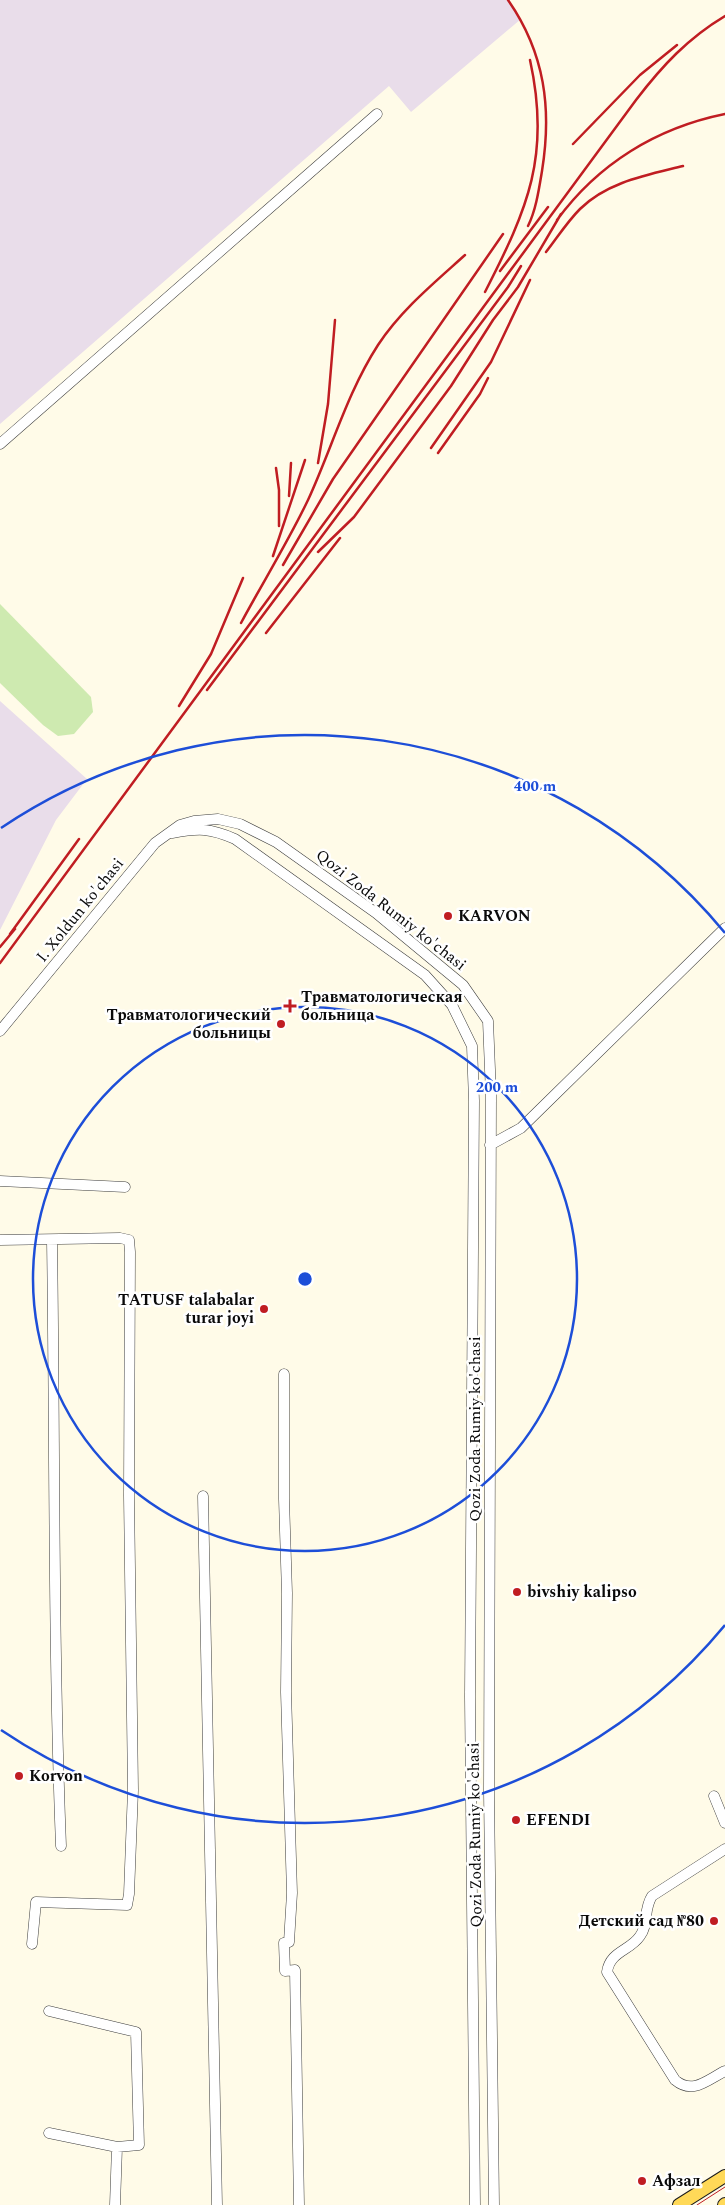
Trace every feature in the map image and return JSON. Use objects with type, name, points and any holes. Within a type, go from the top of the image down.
[{"type":"main road","points":[[679,2205],[725,2176]]},
{"type":"street","points":[[0,444],[377,114]]},
{"type":"street","name":"Qozi Zoda Rumiy ko'chasi","points":[[194,820],[218,819],[229,821],[260,832],[276,842],[376,913],[463,985],[488,1021],[490,1145],[489,1790],[494,2205]]},
{"type":"street","name":"I. Xoldun ko'chasi","points":[[0,1031],[155,843],[180,825],[194,820]]},
{"type":"street","name":"Qozi Zoda Rumiy ko'chasi","points":[[166,834],[204,829],[214,830],[235,839],[425,975],[452,1005],[472,1046],[474,1111],[470,1697],[475,2205]]},
{"type":"street","points":[[490,1145],[521,1128],[725,928]]},
{"type":"street","points":[[0,1181],[124,1187]]},
{"type":"street","points":[[0,1240],[129,1240],[129,1496],[133,1790],[129,1894],[127,1905],[36,1902],[32,1944]]},
{"type":"street","points":[[52,1240],[56,1497],[54,1645],[61,1846]]},
{"type":"street","points":[[284,1374],[284,1499],[287,1593],[286,1692],[292,1893],[289,1942],[284,1943],[285,1971],[295,1970],[299,2205]]},
{"type":"street","points":[[203,1496],[217,2205]]},
{"type":"street","points":[[714,1796],[725,1823]]},
{"type":"street","points":[[725,1849],[652,1896],[646,1905],[644,1929],[640,1938],[614,1955],[608,1962],[607,1972],[676,2080],[684,2087],[693,2088],[725,2071]]},
{"type":"street","points":[[49,2010],[136,2032],[139,2146],[117,2148],[49,2133]]},
{"type":"street","points":[[115,2205],[117,2148]]},
{"type":"shaded area","points":[[0,0],[508,0],[521,19],[411,112],[389,86],[0,424]]},
{"type":"shaded area","points":[[0,701],[87,779],[56,820],[0,930]]},
{"type":"green space","points":[[0,604],[91,697],[93,712],[74,734],[58,736],[43,725],[0,683]]},
{"type":"tram line","points":[[697,2205],[725,2187]]},
{"type":"railway","points":[[508,0],[530,40],[538,61],[543,82],[545,104],[546,126],[542,171],[535,206],[528,226]]},
{"type":"railway","points":[[0,963],[636,100],[687,43],[725,16]]},
{"type":"railway","points":[[573,144],[640,75],[677,45]]},
{"type":"railway","points":[[485,292],[513,234],[532,180],[538,125],[536,94],[530,60]]},
{"type":"railway","points":[[557,220],[591,182],[630,151],[675,129],[725,114]]},
{"type":"railway","points":[[546,252],[575,214],[602,192],[628,181],[683,166]]},
{"type":"railway","points":[[500,271],[548,207]]},
{"type":"railway","points":[[318,552],[354,517],[451,386],[493,320],[518,287],[561,214]]},
{"type":"railway","points":[[283,565],[333,479],[503,234]]},
{"type":"railway","points":[[241,623],[308,500],[357,382],[367,363],[397,320],[465,255]]},
{"type":"railway","points":[[207,690],[508,287],[521,266]]},
{"type":"railway","points":[[431,448],[491,362],[530,280]]},
{"type":"railway","points":[[318,463],[328,404],[335,320]]},
{"type":"railway","points":[[438,453],[480,394],[488,378]]},
{"type":"railway","points":[[273,556],[305,460]]},
{"type":"railway","points":[[289,496],[291,463]]},
{"type":"railway","points":[[276,468],[279,490],[279,526]]},
{"type":"railway","points":[[266,633],[340,538]]},
{"type":"railway","points":[[179,706],[211,654],[243,578]]},
{"type":"railway","points":[[10,934],[79,839]]},
{"type":"railway","points":[[0,947],[15,929]]},
{"type":"place","name":"KARVON","points":[[448,916]]},
{"type":"place","name":"Травматологическая больница","points":[[290,1006]]},
{"type":"place","name":"Травматологический больницы","points":[[281,1024]]},
{"type":"place","name":"TATUSF talabalar turar joyi","points":[[264,1309]]},
{"type":"place","name":"bivshiy kalipso","points":[[517,1592]]},
{"type":"place","name":"Korvon","points":[[19,1776]]},
{"type":"place","name":"EFENDI","points":[[516,1820]]},
{"type":"place","name":"Детский сад №80","points":[[714,1921]]},
{"type":"place","name":"Афзал","points":[[642,2181]]}]
